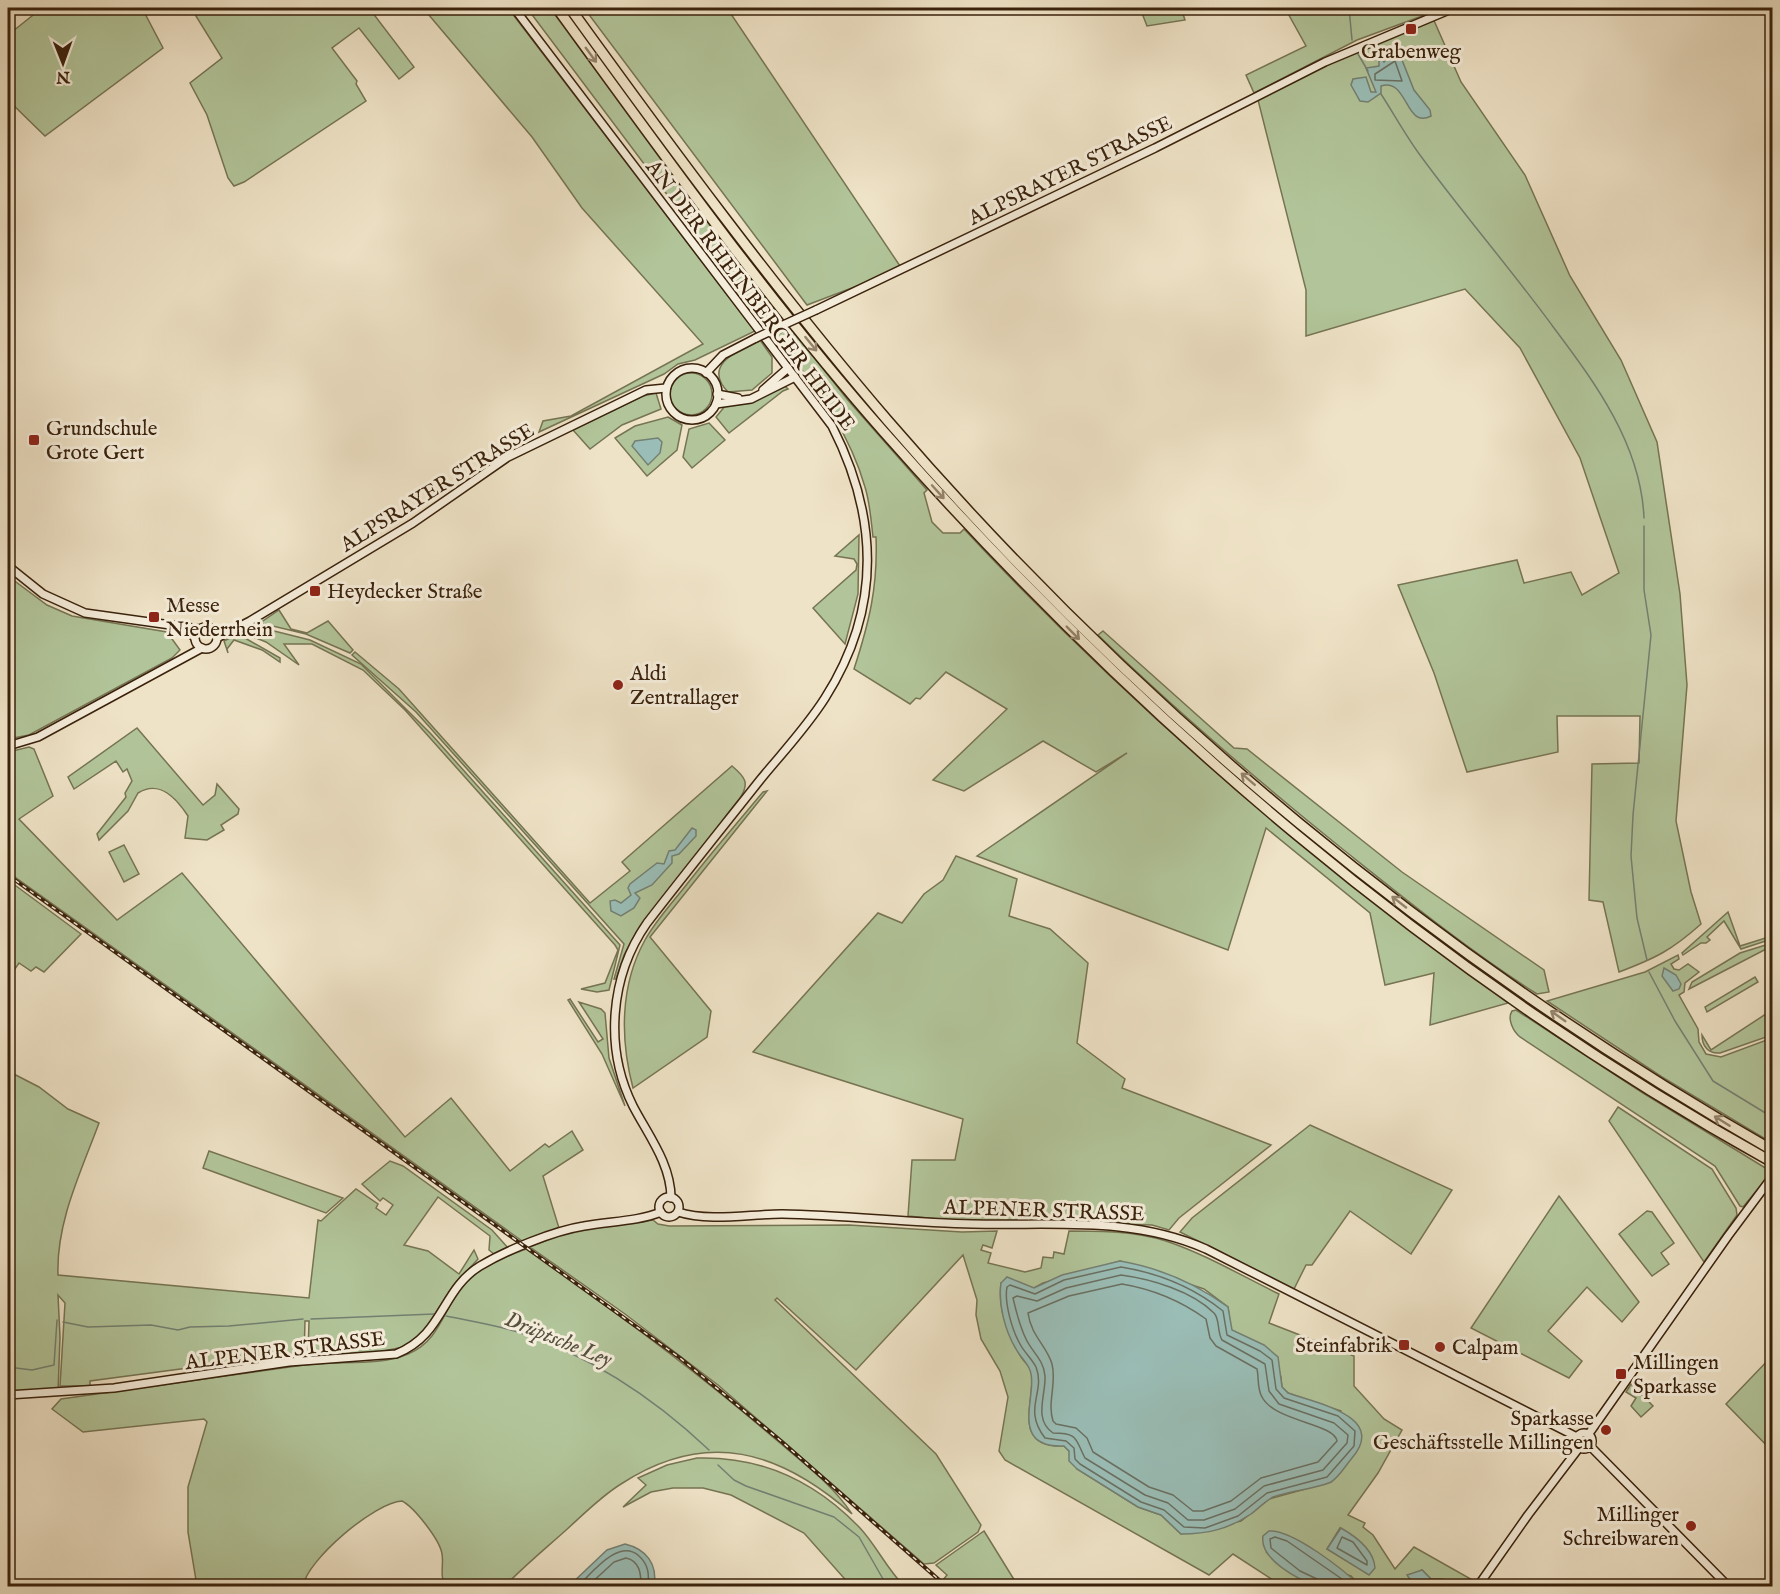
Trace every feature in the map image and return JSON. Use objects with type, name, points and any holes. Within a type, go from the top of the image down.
[{"type":"highway","points":[[557,8],[768,290],[881,429],[998,558],[1114,672],[1254,799],[1403,918],[1569,1037],[1650,1089],[1773,1162]]},
{"type":"highway","points":[[570,8],[742,239],[888,421],[977,519],[1100,645],[1265,795],[1429,925],[1580,1032],[1773,1150]]},
{"type":"street","name":"AN DER RHEINBERGER HEIDE","points":[[514,8],[832,426],[858,485],[866,530],[867,575],[864,602],[856,635],[825,698],[651,918],[635,941],[625,966],[618,994],[615,1021],[620,1067],[630,1100],[667,1169],[671,1197]]},
{"type":"street","name":"ALPSRAYER STRASSE","points":[[706,373],[723,355],[756,338],[1155,148],[1316,66],[1454,8]]},
{"type":"street","points":[[716,404],[715,384],[706,373],[693,368],[684,369],[673,376],[666,388],[669,406],[682,418],[702,418],[716,404],[751,399],[795,377]]},
{"type":"street","points":[[717,394],[736,398],[755,395],[788,368]]},
{"type":"street","name":"ALPSRAYER STRASSE","points":[[217,638],[232,628],[250,621],[413,523],[508,457],[646,390],[666,388]]},
{"type":"street","points":[[8,566],[43,594],[85,613],[206,627],[213,630],[217,638],[213,646],[202,648],[38,736],[8,746]]},
{"type":"street","points":[[159,623],[189,632],[202,648]]},
{"type":"street","points":[[182,659],[199,628]]},
{"type":"street","name":"ALPSRAYER STRASSE","points":[[213,630],[232,628]]},
{"type":"street","points":[[1588,1435],[1721,1246],[1773,1178]]},
{"type":"street","points":[[671,1197],[678,1203],[678,1212],[670,1217],[661,1212],[662,1201],[671,1197]]},
{"type":"street","name":"ALPENER STRASSE","points":[[8,1395],[114,1388],[289,1362],[396,1354],[412,1347],[427,1334],[463,1280],[487,1262],[565,1230],[645,1218],[661,1212]]},
{"type":"street","name":"ALPENER STRASSE","points":[[678,1212],[696,1216],[783,1214],[972,1224],[1121,1226],[1150,1230],[1206,1249],[1577,1437]]},
{"type":"street","points":[[1478,1587],[1528,1515],[1579,1448],[1577,1437],[1581,1434],[1588,1435],[1592,1441],[1590,1446],[1587,1449],[1579,1448]]},
{"type":"street","points":[[1590,1446],[1728,1587]]},
{"type":"green space","points":[[42,8],[142,8],[163,48],[45,136],[8,100],[8,35]]},
{"type":"green space","points":[[191,8],[369,8],[414,67],[399,79],[359,28],[332,48],[357,81],[356,84],[366,101],[244,182],[234,186],[228,178],[207,115],[190,83],[222,58]]},
{"type":"green space","points":[[423,8],[508,8],[755,331],[695,360],[678,364],[664,374],[539,432],[543,421],[571,416],[703,344],[582,208],[532,137]]},
{"type":"green space","points":[[527,8],[550,8],[780,318],[765,325]]},
{"type":"green space","points":[[584,8],[727,8],[902,269],[807,305]]},
{"type":"green space","points":[[1140,8],[1181,8],[1185,20],[1147,26]]},
{"type":"green space","points":[[1285,8],[1444,8],[1357,40],[1254,93],[1246,75],[1306,46]]},
{"type":"green space","points":[[1432,16],[1461,82],[1525,175],[1570,276],[1621,360],[1657,442],[1680,594],[1687,685],[1676,821],[1691,892],[1701,924],[1663,952],[1619,972],[1603,902],[1589,900],[1592,764],[1639,763],[1640,716],[1557,716],[1558,752],[1467,772],[1434,673],[1398,585],[1517,560],[1524,583],[1571,572],[1582,595],[1619,573],[1580,458],[1520,348],[1465,289],[1306,336],[1306,290],[1257,96]]},
{"type":"green space","points":[[791,328],[847,399],[927,490],[924,493],[932,522],[943,533],[960,533],[964,529],[1091,658],[1224,780],[1364,894],[1508,1003],[1430,1025],[1434,973],[1385,985],[1370,913],[1266,828],[1228,950],[977,856],[1127,753],[1096,772],[1043,741],[964,791],[933,780],[1007,709],[946,672],[920,699],[916,698],[910,704],[854,669],[874,589],[876,537],[873,537],[869,505],[858,466],[839,426],[802,370],[774,336]]},
{"type":"green space","points":[[760,340],[772,357],[772,373],[752,390],[728,392],[721,382],[719,373],[721,366],[734,353]]},
{"type":"green space","points":[[691,373],[699,374],[706,379],[711,386],[711,402],[706,409],[699,414],[691,415],[683,414],[676,409],[671,402],[670,394],[671,386],[676,379],[683,374]]},
{"type":"green space","points":[[785,386],[788,389],[729,433],[716,417],[726,405],[756,400]]},
{"type":"green space","points":[[656,393],[661,409],[622,425],[590,449],[573,430],[643,396]]},
{"type":"green space","points":[[668,417],[682,425],[677,450],[647,476],[615,438],[635,426]]},
{"type":"green space","points":[[709,423],[725,440],[692,468],[683,457],[689,429]]},
{"type":"green space","points":[[859,535],[858,594],[845,644],[813,608],[856,570],[857,564],[854,559],[835,556]]},
{"type":"green space","points":[[8,576],[47,605],[72,616],[167,632],[180,650],[172,658],[29,735],[8,739]]},
{"type":"green space","points":[[279,610],[291,629],[307,633],[328,621],[353,650],[350,653],[306,634],[260,623]]},
{"type":"green space","points":[[254,626],[310,640],[361,664],[431,734],[620,945],[609,990],[597,992],[581,989],[605,983],[618,950],[615,945],[405,710],[363,670],[312,644],[284,644],[299,665],[266,642],[243,633]]},
{"type":"green space","points":[[1103,631],[1234,748],[1247,749],[1402,872],[1544,970],[1549,992],[1537,994],[1486,960],[1340,847],[1247,770],[1157,690],[1098,635]]},
{"type":"green space","points":[[238,634],[280,658],[280,662],[262,650],[234,640],[227,649],[228,653],[224,641]]},
{"type":"green space","points":[[355,652],[399,689],[590,903],[630,871],[622,862],[732,766],[745,780],[745,788],[740,798],[640,926],[624,955],[616,979],[614,979],[624,944],[416,712],[352,655]]},
{"type":"green space","points":[[137,728],[203,805],[215,795],[217,784],[239,809],[238,814],[221,825],[224,830],[207,840],[185,838],[188,816],[179,803],[167,793],[154,788],[138,793],[128,811],[99,840],[97,834],[126,797],[125,793],[132,781],[127,769],[123,772],[116,761],[74,789],[68,777]]},
{"type":"green space","points":[[29,747],[34,749],[53,796],[19,819],[117,920],[182,873],[405,1137],[451,1098],[510,1171],[545,1144],[549,1147],[572,1131],[583,1150],[543,1176],[559,1228],[525,1243],[8,872],[8,752]]},
{"type":"green space","points":[[767,791],[650,937],[711,1011],[707,1037],[633,1088],[624,1032],[627,994],[637,957],[649,933],[665,911],[763,792]]},
{"type":"green space","points":[[124,845],[139,874],[124,882],[109,852]]},
{"type":"green space","points":[[956,856],[1017,879],[1009,916],[1050,929],[1088,963],[1077,1043],[1125,1079],[1122,1088],[1271,1145],[1179,1218],[1169,1230],[1152,1225],[948,1220],[908,1216],[912,1160],[955,1160],[963,1119],[753,1052],[878,913],[902,923],[924,894],[943,880]]},
{"type":"green space","points":[[8,880],[81,934],[44,972],[36,967],[31,971],[19,963],[8,979]]},
{"type":"green space","points":[[1728,912],[1740,946],[1772,936],[1772,939],[1741,949],[1724,921],[1707,937],[1710,940],[1683,955],[1682,953]]},
{"type":"green space","points":[[1772,943],[1772,946],[1689,989],[1692,982],[1740,953]]},
{"type":"green space","points":[[1678,955],[1679,959],[1671,964],[1674,969],[1679,970],[1688,964],[1699,972],[1685,983],[1684,992],[1679,995],[1698,1029],[1699,1042],[1706,1054],[1721,1057],[1772,1038],[1772,1143],[1662,1077],[1547,1001],[1645,972]]},
{"type":"green space","points":[[1755,977],[1758,982],[1707,1012],[1705,1007]]},
{"type":"green space","points":[[570,999],[598,1042],[603,1039],[579,1002],[601,1009],[605,1013],[609,1058],[625,1106],[602,1054],[568,1000]]},
{"type":"green space","points":[[1516,1010],[1643,1093],[1772,1172],[1743,1207],[1740,1206],[1715,1166],[1520,1037],[1510,1021],[1512,1011]]},
{"type":"green space","points":[[1772,1010],[1772,1035],[1720,1053],[1709,1051],[1703,1043],[1702,1035],[1711,1050]]},
{"type":"green space","points":[[8,1071],[39,1087],[68,1109],[99,1123],[65,1217],[58,1255],[58,1275],[309,1298],[318,1220],[321,1221],[356,1189],[378,1204],[376,1208],[386,1215],[393,1205],[383,1198],[380,1201],[362,1184],[390,1161],[403,1166],[492,1230],[509,1249],[495,1255],[489,1250],[490,1236],[438,1197],[404,1245],[428,1251],[459,1274],[474,1250],[478,1259],[453,1286],[424,1331],[404,1347],[378,1352],[308,1357],[309,1321],[305,1321],[304,1357],[293,1354],[90,1381],[90,1386],[60,1386],[65,1303],[58,1295],[60,1337],[58,1392],[8,1395]]},
{"type":"green space","points":[[1618,1107],[1712,1169],[1736,1208],[1737,1215],[1704,1262],[1609,1121]]},
{"type":"green space","points":[[1310,1125],[1452,1190],[1411,1254],[1350,1211],[1312,1265],[1306,1265],[1294,1289],[1180,1232],[1192,1218]]},
{"type":"green space","points":[[209,1151],[343,1198],[326,1213],[203,1168]]},
{"type":"green space","points":[[1559,1196],[1639,1302],[1622,1322],[1587,1287],[1548,1331],[1582,1361],[1569,1378],[1471,1328]]},
{"type":"green space","points":[[1647,1211],[1652,1212],[1674,1243],[1661,1253],[1669,1264],[1652,1276],[1619,1234]]},
{"type":"green space","points":[[653,1220],[658,1224],[669,1226],[849,1225],[962,1232],[997,1231],[992,1248],[983,1245],[981,1250],[991,1253],[988,1263],[1025,1272],[1041,1268],[1043,1257],[1053,1258],[1054,1252],[1064,1254],[1069,1231],[1130,1233],[1181,1246],[1279,1294],[1269,1323],[1354,1356],[1354,1386],[1384,1419],[1402,1430],[1378,1473],[1348,1515],[1365,1523],[1363,1527],[1373,1535],[1395,1569],[1414,1547],[1476,1582],[1473,1586],[1445,1586],[1443,1579],[1431,1579],[1422,1570],[1408,1576],[1412,1582],[1407,1586],[1360,1586],[1351,1576],[1266,1552],[1297,1576],[1320,1586],[1282,1586],[1233,1554],[1209,1575],[1005,1460],[999,1451],[1008,1397],[1000,1371],[981,1339],[976,1315],[977,1300],[963,1255],[856,1370],[777,1298],[775,1300],[936,1454],[981,1525],[978,1532],[934,1563],[924,1564],[718,1385],[625,1314],[530,1247],[567,1232]],"holes":[[[1120,1261],[1204,1289],[1228,1307],[1231,1330],[1259,1345],[1273,1357],[1281,1375],[1282,1387],[1288,1393],[1341,1411],[1331,1482],[1269,1499],[1241,1521],[1181,1534],[1161,1515],[1138,1507],[1077,1469],[1069,1451],[1064,1446],[1046,1444],[1036,1438],[1030,1429],[1032,1378],[1030,1368],[1021,1357],[1008,1331],[1001,1302],[1001,1283],[1034,1288],[1043,1283]],[[1340,1528],[1369,1574],[1327,1549]]]},
{"type":"green space","points":[[526,1249],[621,1317],[714,1388],[816,1473],[852,1514],[825,1492],[798,1475],[770,1462],[742,1454],[713,1452],[683,1456],[653,1467],[621,1484],[592,1506],[505,1586],[446,1586],[442,1575],[442,1554],[437,1541],[419,1517],[402,1501],[376,1511],[344,1534],[316,1562],[303,1586],[197,1586],[188,1532],[188,1487],[207,1422],[204,1419],[83,1432],[52,1409],[61,1399],[304,1365],[370,1362],[408,1354],[428,1340],[442,1321],[459,1290],[472,1275],[494,1262]]},
{"type":"green space","points":[[1772,1356],[1772,1451],[1726,1404]]},
{"type":"green space","points":[[1631,1384],[1653,1406],[1641,1417],[1631,1406],[1636,1398],[1626,1392]]},
{"type":"green space","points":[[697,1458],[744,1461],[786,1475],[806,1485],[843,1511],[860,1528],[904,1586],[851,1586],[804,1533],[731,1495],[703,1488],[673,1488],[651,1492],[623,1507],[646,1485],[638,1478],[667,1465]]},
{"type":"green space","points":[[984,1531],[1018,1586],[949,1586],[943,1580],[947,1575],[936,1565]]},
{"type":"water","points":[[1392,53],[1400,55],[1414,90],[1430,110],[1431,116],[1422,118],[1416,116],[1397,89],[1390,85],[1381,86],[1381,93],[1368,102],[1360,101],[1351,85],[1353,79],[1366,77],[1371,92],[1376,92],[1366,68],[1379,66],[1379,55],[1384,62]]},
{"type":"water","points":[[658,438],[662,442],[660,453],[648,465],[632,446],[635,441]]},
{"type":"water","points":[[692,828],[696,830],[696,836],[679,854],[672,856],[672,863],[652,885],[635,893],[640,898],[634,908],[621,916],[611,911],[610,901],[615,900],[621,903],[631,895],[628,888],[630,884],[657,863],[664,864],[669,851],[675,850]]},
{"type":"water","points":[[1664,968],[1676,975],[1681,984],[1679,989],[1673,991],[1662,976]]},
{"type":"water","points":[[1120,1261],[1163,1272],[1216,1298],[1228,1307],[1232,1330],[1264,1345],[1278,1357],[1282,1387],[1288,1393],[1330,1407],[1355,1422],[1361,1432],[1361,1444],[1337,1477],[1326,1484],[1273,1497],[1251,1514],[1226,1527],[1209,1532],[1181,1534],[1161,1515],[1138,1507],[1077,1469],[1069,1461],[1069,1451],[1064,1446],[1046,1444],[1035,1438],[1030,1428],[1029,1416],[1032,1378],[1006,1326],[1001,1300],[1001,1283],[1007,1277],[1034,1288],[1062,1275]]},
{"type":"water","points":[[1341,1528],[1358,1539],[1371,1555],[1375,1568],[1369,1575],[1327,1549]]},
{"type":"water","points":[[1269,1531],[1291,1536],[1304,1543],[1360,1586],[1323,1587],[1291,1574],[1267,1553],[1263,1545],[1263,1536]]},
{"type":"water","points":[[625,1544],[639,1550],[649,1559],[654,1571],[654,1586],[569,1586],[607,1550]]},
{"type":"water","points":[[1422,1570],[1431,1579],[1443,1579],[1445,1586],[1407,1586],[1412,1582],[1407,1575]]},
{"type":"waterway","points":[[1349,8],[1352,40]]},
{"type":"waterway","points":[[1358,54],[1368,71]]},
{"type":"waterway","points":[[1381,94],[1420,155],[1538,306],[1600,393],[1614,417],[1635,465],[1644,518]]},
{"type":"waterway","points":[[1644,526],[1644,590],[1651,635],[1631,856],[1637,918],[1647,960]]},
{"type":"waterway","points":[[1649,972],[1675,1021],[1713,1081],[1772,1117]]},
{"type":"waterway","name":"Drüptsche Ley","points":[[311,1319],[434,1314]]},
{"type":"waterway","name":"Drüptsche Ley","points":[[446,1316],[518,1332],[571,1353],[620,1380],[643,1396],[709,1450]]},
{"type":"waterway","name":"Drüptsche Ley","points":[[63,1322],[88,1327],[151,1325],[178,1330],[190,1327],[303,1319]]},
{"type":"waterway","name":"Drüptsche Ley","points":[[8,1367],[32,1370],[54,1365],[57,1320]]},
{"type":"waterway","name":"Drüptsche Ley","points":[[718,1465],[734,1480],[746,1486],[834,1517],[859,1537],[887,1586]]},
{"type":"railway","points":[[8,875],[680,1358],[781,1441],[946,1586]]},
{"type":"place","name":"Grabenweg","points":[[1411,29]]},
{"type":"place","name":"Grundschule Grote Gert","points":[[34,440]]},
{"type":"place","name":"Heydecker Straße","points":[[315,591]]},
{"type":"place","name":"Messe Niederrhein","points":[[154,617]]},
{"type":"place","name":"Aldi Zentrallager","points":[[618,685]]},
{"type":"place","name":"Steinfabrik","points":[[1404,1345]]},
{"type":"place","name":"Calpam","points":[[1440,1347]]},
{"type":"place","name":"Millingen Sparkasse","points":[[1621,1374]]},
{"type":"place","name":"Sparkasse Geschäftsstelle Millingen","points":[[1606,1430]]},
{"type":"place","name":"Millinger Schreibwaren","points":[[1691,1526]]}]
